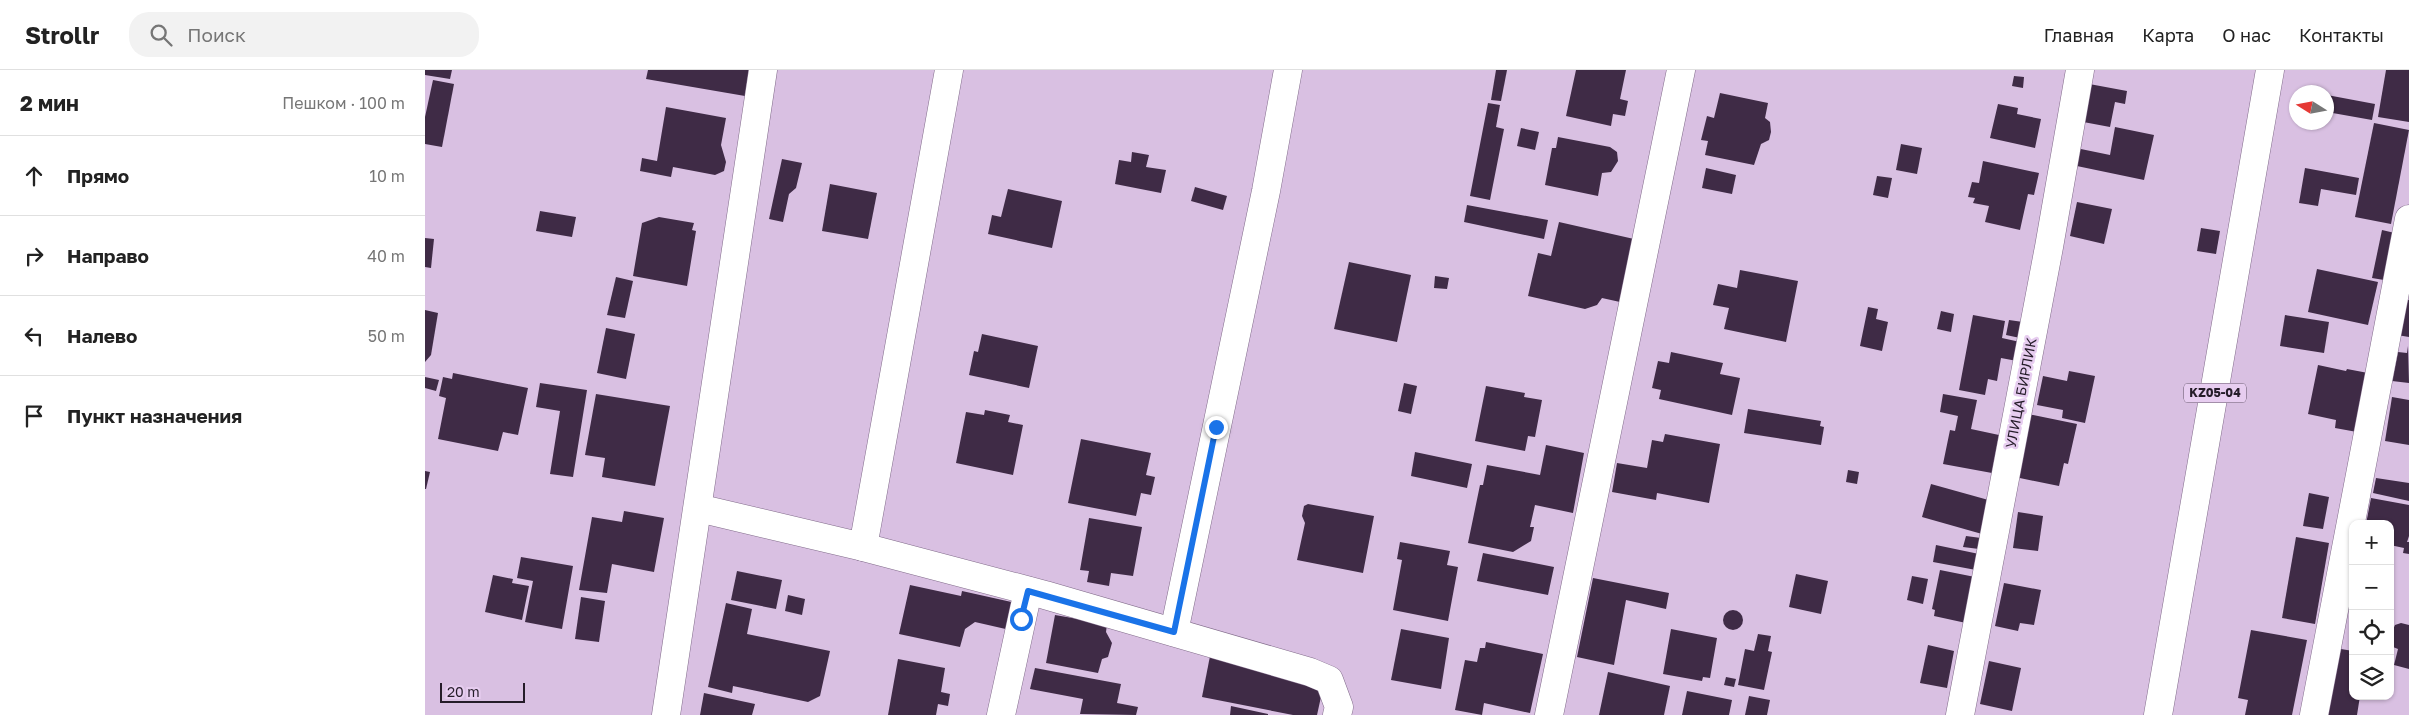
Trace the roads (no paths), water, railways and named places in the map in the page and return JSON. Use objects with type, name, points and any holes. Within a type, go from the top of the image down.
[{"type":"street","points":[[666,715],[763,70]]},
{"type":"street","points":[[863,547],[949,70]]},
{"type":"street","points":[[1174,632],[1264,200],[1288,70]]},
{"type":"street","points":[[1549,715],[1681,70]]},
{"type":"street","name":"УЛИЦА БИРЛИК","points":[[1960,715],[2047,257],[2080,70]]},
{"type":"street","name":"KZ05-04","points":[[2158,715],[2270,70]]},
{"type":"street","points":[[2315,715],[2409,219]]},
{"type":"street","points":[[698,508],[863,547],[1028,591],[1310,672],[1329,680],[1345,712]]},
{"type":"street","points":[[1001,715],[1028,591]]}]
